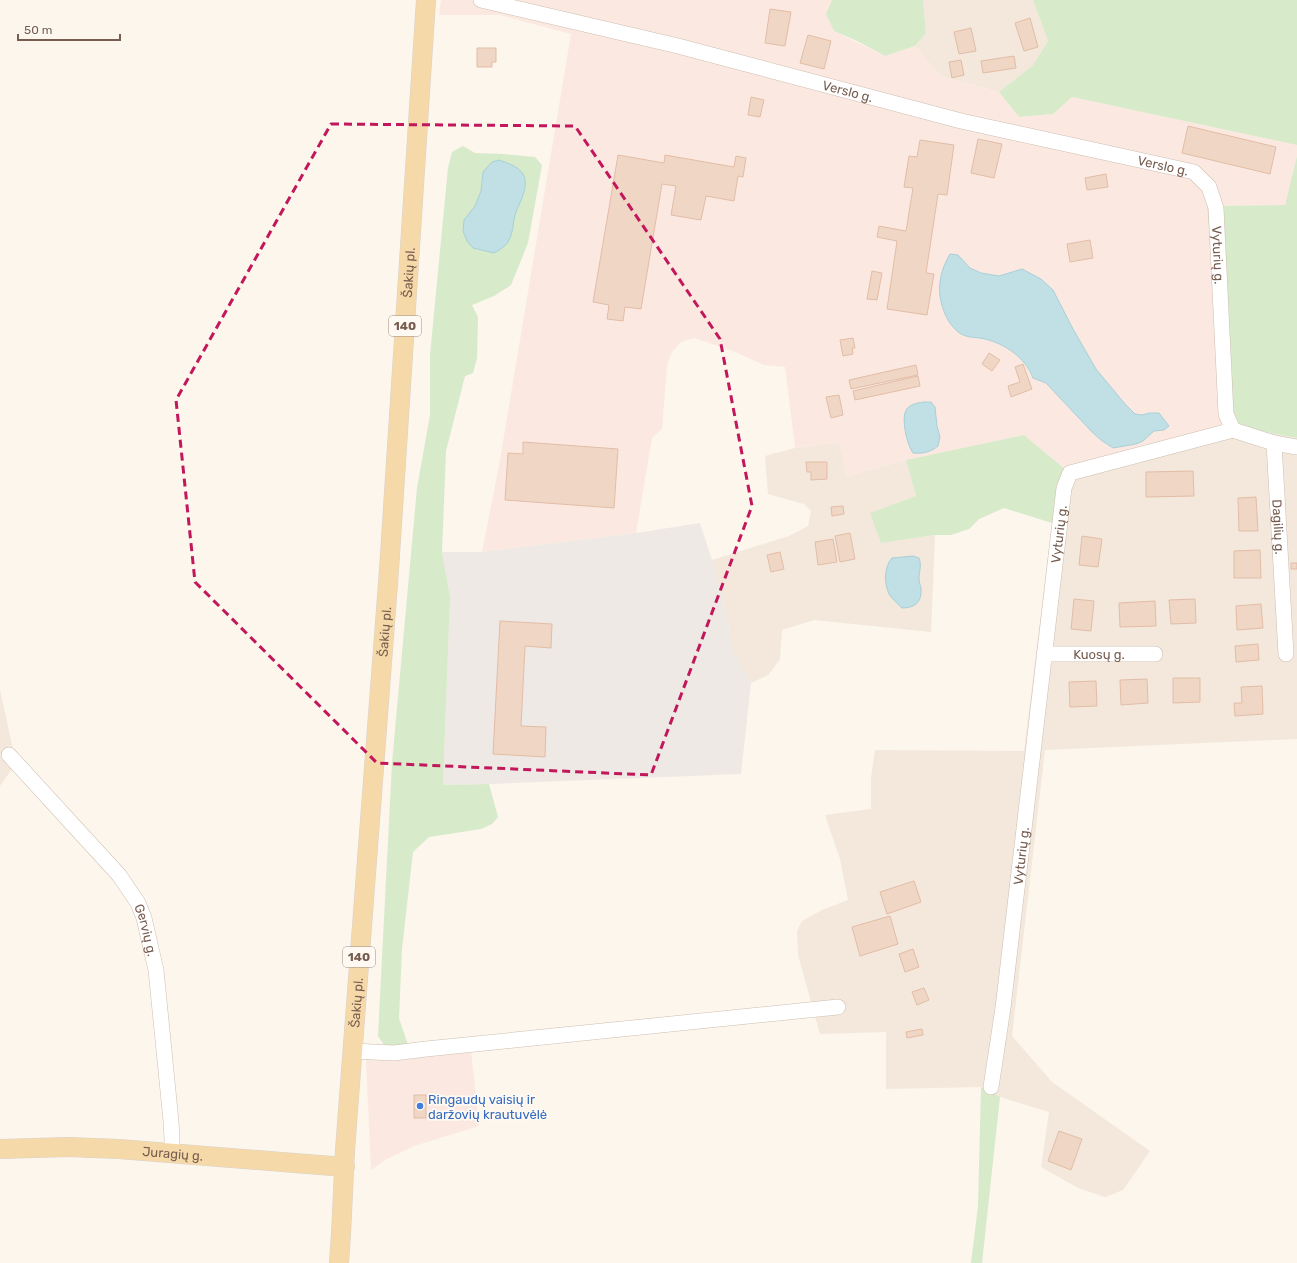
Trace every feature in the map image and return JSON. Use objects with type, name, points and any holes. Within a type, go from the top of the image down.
[{"type":"main road","name":"Šakių pl.","points":[[339,1263],[352,1051],[389,570],[426,0]]},
{"type":"main road","name":"Juragių g.","points":[[0,1149],[68,1147],[171,1153],[345,1167]]},
{"type":"street","name":"Verslo g.","points":[[481,0],[678,46],[961,121],[1194,172],[1209,187]]},
{"type":"street","name":"Vyturių g.","points":[[991,1087],[1003,1008],[1064,488],[1070,473],[1233,430],[1226,414],[1216,208],[1209,187]]},
{"type":"street","points":[[1233,430],[1274,443],[1297,447]]},
{"type":"street","name":"Dagilių g.","points":[[1274,443],[1286,654]]},
{"type":"street","name":"Kuosų g.","points":[[1044,654],[1155,654]]},
{"type":"street","name":"Gervių g.","points":[[9,755],[119,875],[134,896],[144,918],[156,970],[171,1121],[171,1153]]},
{"type":"street","points":[[352,1051],[394,1054],[426,1048],[838,1008]]},
{"type":"highlighted area","points":[[331,124],[575,126],[720,339],[752,506],[651,775],[377,763],[195,582],[176,400]]},
{"type":"shaded area","points":[[441,0],[832,0],[830,7],[834,31],[885,56],[915,46],[940,76],[999,92],[1019,117],[1053,114],[1072,97],[1297,145],[1297,156],[1285,205],[1207,206],[1223,424],[1082,463],[1066,470],[1024,435],[906,460],[847,476],[839,442],[795,448],[785,367],[764,365],[733,351],[694,338],[681,342],[672,352],[667,365],[662,429],[652,438],[636,533],[482,552],[500,460],[571,34],[500,15],[439,15]]},
{"type":"shaded area","points":[[923,0],[1033,0],[1048,41],[1033,65],[999,92],[940,76],[915,46],[926,33]]},
{"type":"shaded area","points":[[1223,424],[1297,438],[1297,739],[1045,750],[1012,1036],[1052,1082],[1150,1151],[1123,1190],[1105,1197],[1078,1188],[1041,1167],[1049,1112],[1000,1097],[981,1087],[886,1089],[886,1032],[820,1034],[798,955],[797,931],[802,921],[822,910],[848,900],[840,859],[825,815],[871,809],[871,778],[875,750],[1024,751],[1052,523],[1066,470],[1082,463]]},
{"type":"shaded area","points":[[839,442],[847,476],[906,460],[916,496],[871,513],[881,543],[935,535],[931,632],[814,620],[782,630],[780,659],[768,675],[751,683],[731,648],[728,619],[712,560],[789,536],[808,526],[811,511],[804,504],[768,494],[765,456],[795,448]]},
{"type":"shaded area","points":[[700,523],[728,619],[731,648],[751,683],[741,774],[443,785],[450,597],[442,552],[482,552],[636,533]]},
{"type":"shaded area","points":[[0,690],[16,763],[0,786]]},
{"type":"shaded area","points":[[471,1050],[479,1126],[414,1146],[385,1160],[371,1170],[366,1059]]},
{"type":"green space","points":[[832,0],[923,0],[926,33],[915,46],[885,56],[834,31],[826,14]]},
{"type":"green space","points":[[1033,0],[1297,0],[1297,145],[1072,97],[1053,114],[1019,117],[999,92],[1033,65],[1048,41]]},
{"type":"green space","points":[[463,146],[475,153],[535,157],[542,165],[528,243],[511,285],[494,296],[472,305],[478,317],[477,358],[473,373],[465,376],[446,451],[442,552],[450,597],[443,785],[489,784],[498,817],[492,824],[481,829],[429,837],[413,852],[402,949],[399,1018],[408,1045],[385,1046],[378,1036],[392,763],[417,488],[430,415],[430,355],[448,168],[452,152]]},
{"type":"green space","points":[[1297,156],[1297,438],[1223,424],[1207,206],[1285,205]]},
{"type":"green space","points":[[1024,435],[1066,470],[1052,523],[1004,508],[979,519],[969,529],[951,535],[935,535],[881,543],[870,513],[916,496],[906,460]]},
{"type":"green space","points":[[981,1087],[1000,1097],[982,1263],[971,1263],[978,1206]]},
{"type":"water","points":[[499,160],[512,165],[521,171],[525,179],[525,190],[515,215],[510,239],[502,248],[494,253],[473,248],[467,241],[463,231],[464,220],[475,206],[481,191],[483,172],[492,162]]},
{"type":"water","points":[[950,254],[958,255],[970,268],[981,273],[999,276],[1022,269],[1041,279],[1053,290],[1096,369],[1125,404],[1135,414],[1142,415],[1159,413],[1169,426],[1164,430],[1154,431],[1143,441],[1136,444],[1113,448],[1092,432],[1046,383],[1033,378],[1025,364],[1014,352],[992,341],[959,333],[948,320],[941,304],[940,279]]},
{"type":"water","points":[[931,402],[935,407],[940,437],[938,446],[933,450],[923,453],[913,453],[905,432],[905,414],[906,410],[910,406],[916,403]]},
{"type":"water","points":[[913,556],[919,558],[920,561],[919,579],[921,594],[917,603],[911,607],[902,608],[889,594],[886,585],[886,570],[892,558]]},
{"type":"building","points":[[770,9],[791,12],[785,46],[765,43]]},
{"type":"building","points":[[1030,18],[1038,47],[1024,51],[1015,23]]},
{"type":"building","points":[[971,28],[976,51],[959,54],[954,32]]},
{"type":"building","points":[[808,35],[831,41],[824,69],[800,63]]},
{"type":"building","points":[[477,48],[496,48],[496,62],[492,62],[492,67],[477,67]]},
{"type":"building","points":[[1014,56],[1016,68],[983,73],[981,61]]},
{"type":"building","points":[[961,60],[964,75],[952,78],[949,62]]},
{"type":"building","points":[[751,97],[764,100],[760,117],[748,115]]},
{"type":"building","points":[[1188,126],[1276,147],[1270,174],[1182,153]]},
{"type":"building","points":[[978,139],[1002,144],[994,178],[971,173]]},
{"type":"building","points":[[920,140],[954,145],[947,195],[938,194],[926,273],[934,274],[927,315],[887,309],[897,241],[877,237],[879,226],[906,231],[913,188],[904,187],[909,156],[917,157]]},
{"type":"building","points":[[618,155],[664,163],[665,155],[734,167],[736,156],[746,158],[743,177],[738,176],[734,201],[706,196],[701,220],[671,215],[676,186],[662,184],[641,309],[625,307],[623,321],[607,319],[609,305],[593,302]]},
{"type":"building","points":[[1106,174],[1108,187],[1087,190],[1085,178]]},
{"type":"building","points":[[1090,240],[1093,258],[1070,262],[1067,244]]},
{"type":"building","points":[[872,271],[882,273],[877,300],[867,299]]},
{"type":"building","points":[[853,338],[855,348],[852,348],[853,354],[843,356],[840,340]]},
{"type":"building","points":[[989,353],[1000,360],[992,371],[982,364]]},
{"type":"building","points":[[1023,364],[1032,389],[1011,397],[1008,386],[1020,382],[1015,367]]},
{"type":"building","points":[[916,365],[918,375],[851,389],[849,380]]},
{"type":"building","points":[[918,376],[920,386],[855,400],[853,391]]},
{"type":"building","points":[[839,395],[843,415],[831,418],[826,397]]},
{"type":"building","points":[[523,442],[618,449],[614,508],[505,500],[508,453],[523,454]]},
{"type":"building","points":[[806,462],[827,462],[827,479],[811,480],[811,472],[807,472]]},
{"type":"building","points":[[1193,471],[1194,496],[1146,497],[1146,472]]},
{"type":"building","points":[[1256,497],[1258,531],[1239,531],[1238,498]]},
{"type":"building","points":[[843,506],[844,514],[832,516],[831,507]]},
{"type":"building","points":[[850,533],[855,559],[840,562],[835,536]]},
{"type":"building","points":[[1082,536],[1102,539],[1098,567],[1079,565]]},
{"type":"building","points":[[833,539],[837,562],[818,565],[815,542]]},
{"type":"building","points":[[1260,550],[1261,578],[1234,578],[1234,551]]},
{"type":"building","points":[[780,552],[784,569],[771,572],[767,555]]},
{"type":"building","points":[[1291,563],[1297,563],[1297,569],[1291,569]]},
{"type":"building","points":[[1074,599],[1094,601],[1091,631],[1071,629]]},
{"type":"building","points":[[1195,599],[1196,623],[1171,624],[1169,600]]},
{"type":"building","points":[[1155,601],[1156,626],[1120,627],[1119,603]]},
{"type":"building","points":[[1261,604],[1263,628],[1237,630],[1236,606]]},
{"type":"building","points":[[500,621],[552,624],[551,648],[525,646],[521,726],[546,727],[545,757],[493,754]]},
{"type":"building","points":[[1258,644],[1259,660],[1236,662],[1235,646]]},
{"type":"building","points":[[1173,678],[1200,678],[1200,702],[1173,703]]},
{"type":"building","points":[[1147,679],[1148,703],[1121,705],[1120,680]]},
{"type":"building","points":[[1096,681],[1097,706],[1070,707],[1069,682]]},
{"type":"building","points":[[1262,686],[1263,714],[1235,716],[1234,703],[1242,703],[1241,687]]},
{"type":"building","points":[[914,881],[921,902],[887,914],[880,892]]},
{"type":"building","points":[[890,916],[898,944],[860,956],[852,927]]},
{"type":"building","points":[[913,949],[919,967],[905,972],[899,954]]},
{"type":"building","points":[[924,988],[929,1000],[917,1005],[912,992]]},
{"type":"building","points":[[922,1029],[923,1035],[907,1038],[906,1032]]},
{"type":"building","name":"Ringaudų vaisių ir daržovių krautuvėlė","points":[[414,1095],[426,1095],[426,1118],[414,1118]]},
{"type":"building","points":[[1059,1131],[1082,1139],[1071,1170],[1048,1161]]},
{"type":"place","name":"Ringaudų vaisių ir daržovių krautuvėlė","points":[[420,1106]]}]
